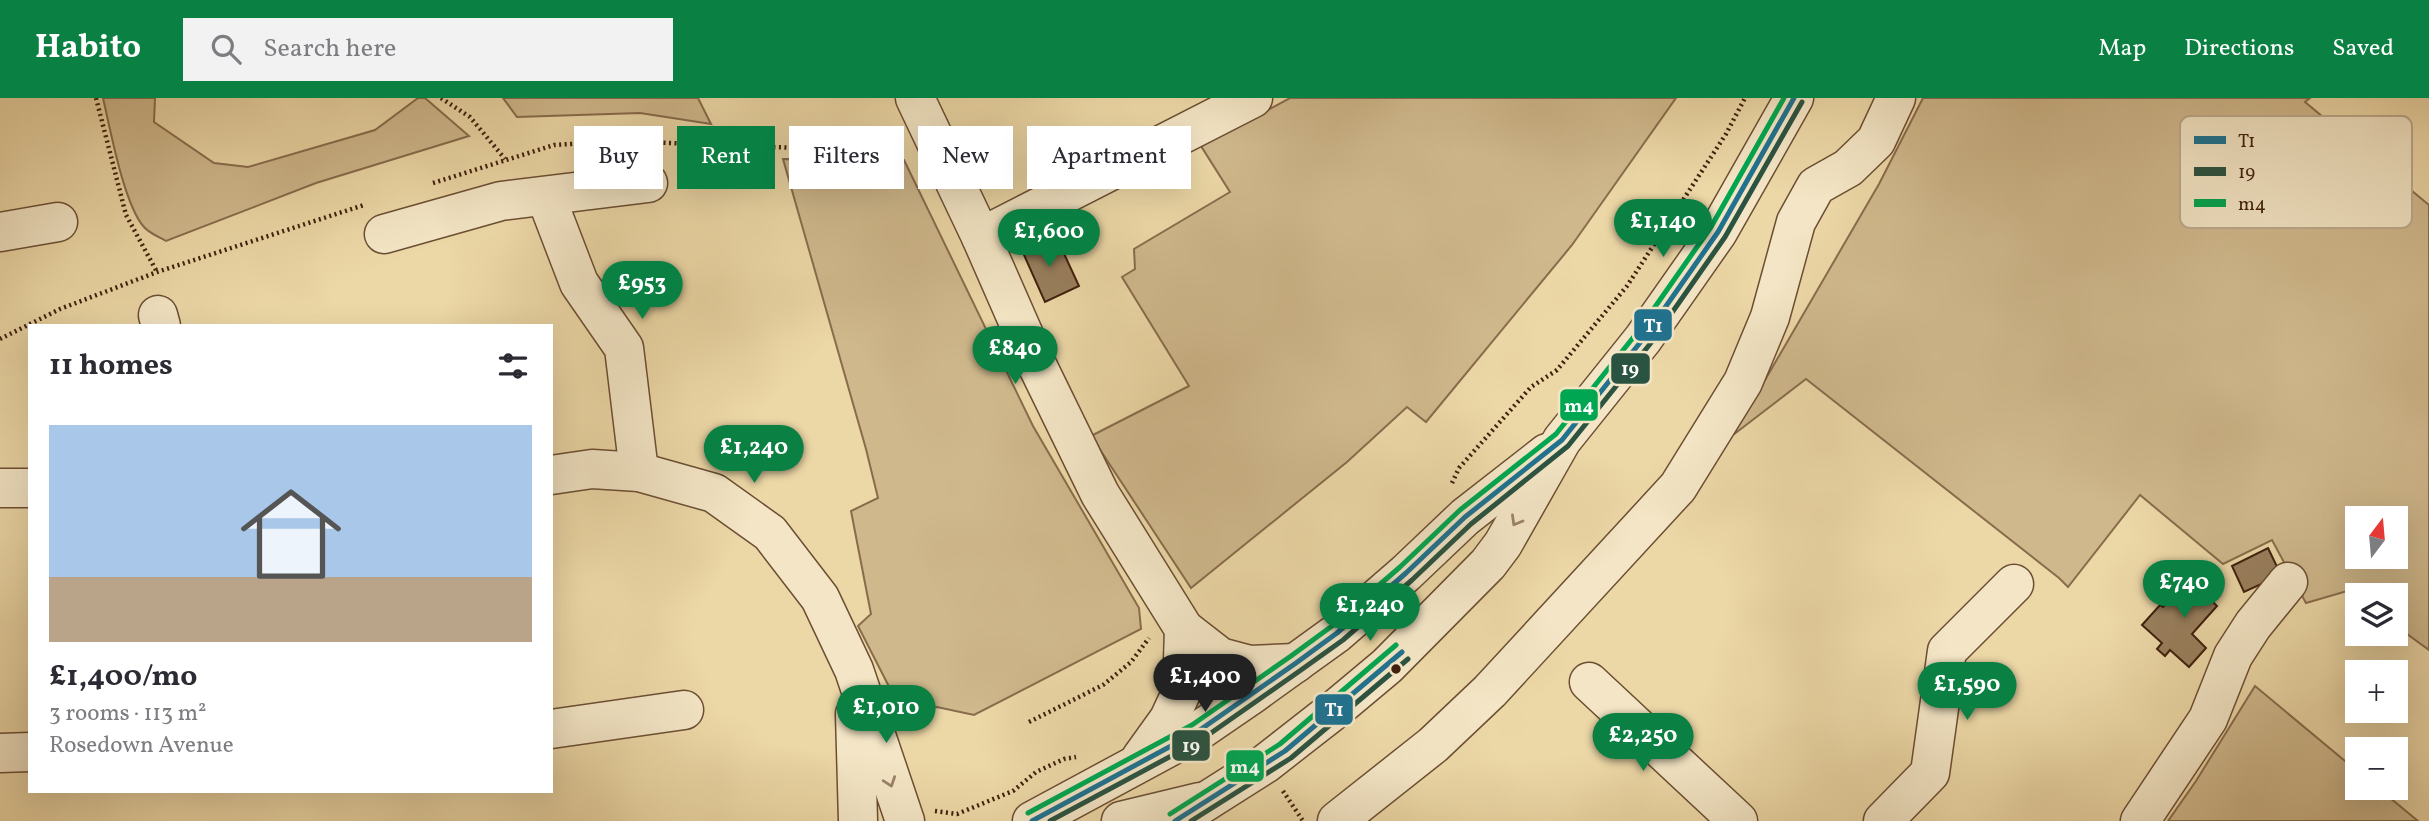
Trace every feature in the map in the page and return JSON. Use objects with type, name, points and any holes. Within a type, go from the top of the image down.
[{"type":"street","points":[[915,98],[981,237],[1038,367],[1100,494],[1177,617],[1220,657],[1250,665],[1296,663]]},
{"type":"street","points":[[981,237],[1253,98]]},
{"type":"street","points":[[1175,821],[1284,751],[1387,666],[1488,564],[1503,544],[1562,440],[1643,339],[1718,232],[1770,145],[1794,98]]},
{"type":"street","points":[[1337,821],[1433,745],[1490,691],[1678,486],[1743,382],[1770,317],[1796,222],[1816,186],[1848,168],[1875,141],[1896,98]]},
{"type":"street","points":[[384,234],[501,201],[604,189]]},
{"type":"street","points":[[546,197],[579,283],[625,348],[639,472]]},
{"type":"street","points":[[0,232],[58,222]]},
{"type":"street","points":[[1032,821],[1197,732],[1296,663],[1337,633],[1465,517],[1562,440]]},
{"type":"street","points":[[553,475],[592,469],[639,472],[714,493],[770,533],[820,598],[853,670],[905,820]]},
{"type":"street","points":[[0,488],[28,488]]},
{"type":"street","points":[[2140,821],[2208,719],[2240,645],[2288,582]]},
{"type":"street","points":[[1883,821],[1930,773],[1947,651],[2014,584]]},
{"type":"street","points":[[1134,768],[1169,719],[1182,691],[1177,617]]},
{"type":"street","points":[[853,670],[858,821]]},
{"type":"street","points":[[1589,682],[1738,821]]},
{"type":"street","points":[[553,729],[684,709]]},
{"type":"street","points":[[0,753],[28,752]]},
{"type":"street","points":[[1121,821],[1209,800]]},
{"type":"path","points":[[96,98],[126,215],[157,272]]},
{"type":"path","points":[[441,98],[470,117],[505,159]]},
{"type":"path","points":[[1451,486],[1459,468],[1531,387],[1557,370],[1627,286],[1726,134],[1745,98]]},
{"type":"path","points":[[1029,722],[1103,685],[1122,669],[1151,637],[1149,616],[1177,617]]},
{"type":"path","points":[[905,820],[935,811],[957,814],[1013,791],[1036,772],[1064,759],[1082,756]]},
{"type":"shaded area","points":[[103,98],[155,98],[154,122],[214,163],[248,167],[375,130],[418,98],[425,98],[469,136],[316,183],[166,241],[144,227],[130,202]]},
{"type":"shaded area","points":[[503,98],[698,98],[711,124],[640,113],[517,117]]},
{"type":"shaded area","points":[[1290,98],[1676,98],[1572,245],[1426,422],[1407,407],[1347,462],[1191,588],[1091,436],[1189,386],[1122,277],[1135,269],[1134,249],[1230,192],[1201,146]]},
{"type":"shaded area","points":[[1923,98],[2310,98],[2305,102],[2322,116],[2180,116],[2180,228],[2412,228],[2412,191],[2429,205],[2429,650],[2408,635],[2408,583],[2345,583],[2345,592],[2306,603],[2272,540],[2223,564],[2140,495],[2068,587],[1806,379],[1733,435],[1879,184]]},
{"type":"shaded area","points":[[783,159],[789,159],[789,180]]},
{"type":"shaded area","points":[[904,160],[1033,426],[1139,608],[1141,629],[974,715],[937,707],[903,714],[858,626],[871,614],[851,511],[878,498],[792,189],[904,189]]},
{"type":"shaded area","points":[[2255,686],[2345,761],[2345,800],[2393,800],[2418,821],[2168,821]]},
{"type":"building","points":[[1039,237],[1046,251],[1060,245],[1079,286],[1045,302],[1020,246]]},
{"type":"building","points":[[2268,548],[2281,575],[2244,592],[2232,566]]},
{"type":"building","points":[[2201,578],[2214,583],[2220,595],[2213,602],[2217,606],[2192,634],[2206,648],[2189,667],[2170,650],[2165,656],[2157,649],[2162,643],[2142,625],[2160,605],[2163,607],[2188,579],[2195,584]]},
{"type":"transit line","name":"m4","points":[[1028,813],[1192,725],[1291,656],[1332,626],[1460,510],[1556,434],[1636,334],[1711,227],[1784,98]]},
{"type":"transit line","name":"T1","points":[[1032,821],[1197,732],[1296,663],[1337,633],[1465,517],[1562,440],[1643,339],[1718,232],[1794,98]]},
{"type":"transit line","name":"19","points":[[1050,821],[1201,740],[1343,640],[1471,524],[1568,446],[1650,344],[1725,237],[1802,102]]},
{"type":"transit line","name":"m4","points":[[1170,814],[1280,744],[1396,645]]},
{"type":"transit line","name":"T1","points":[[1175,821],[1285,751],[1402,652]]},
{"type":"transit line","name":"19","points":[[1191,821],[1291,758],[1408,659]]}]
